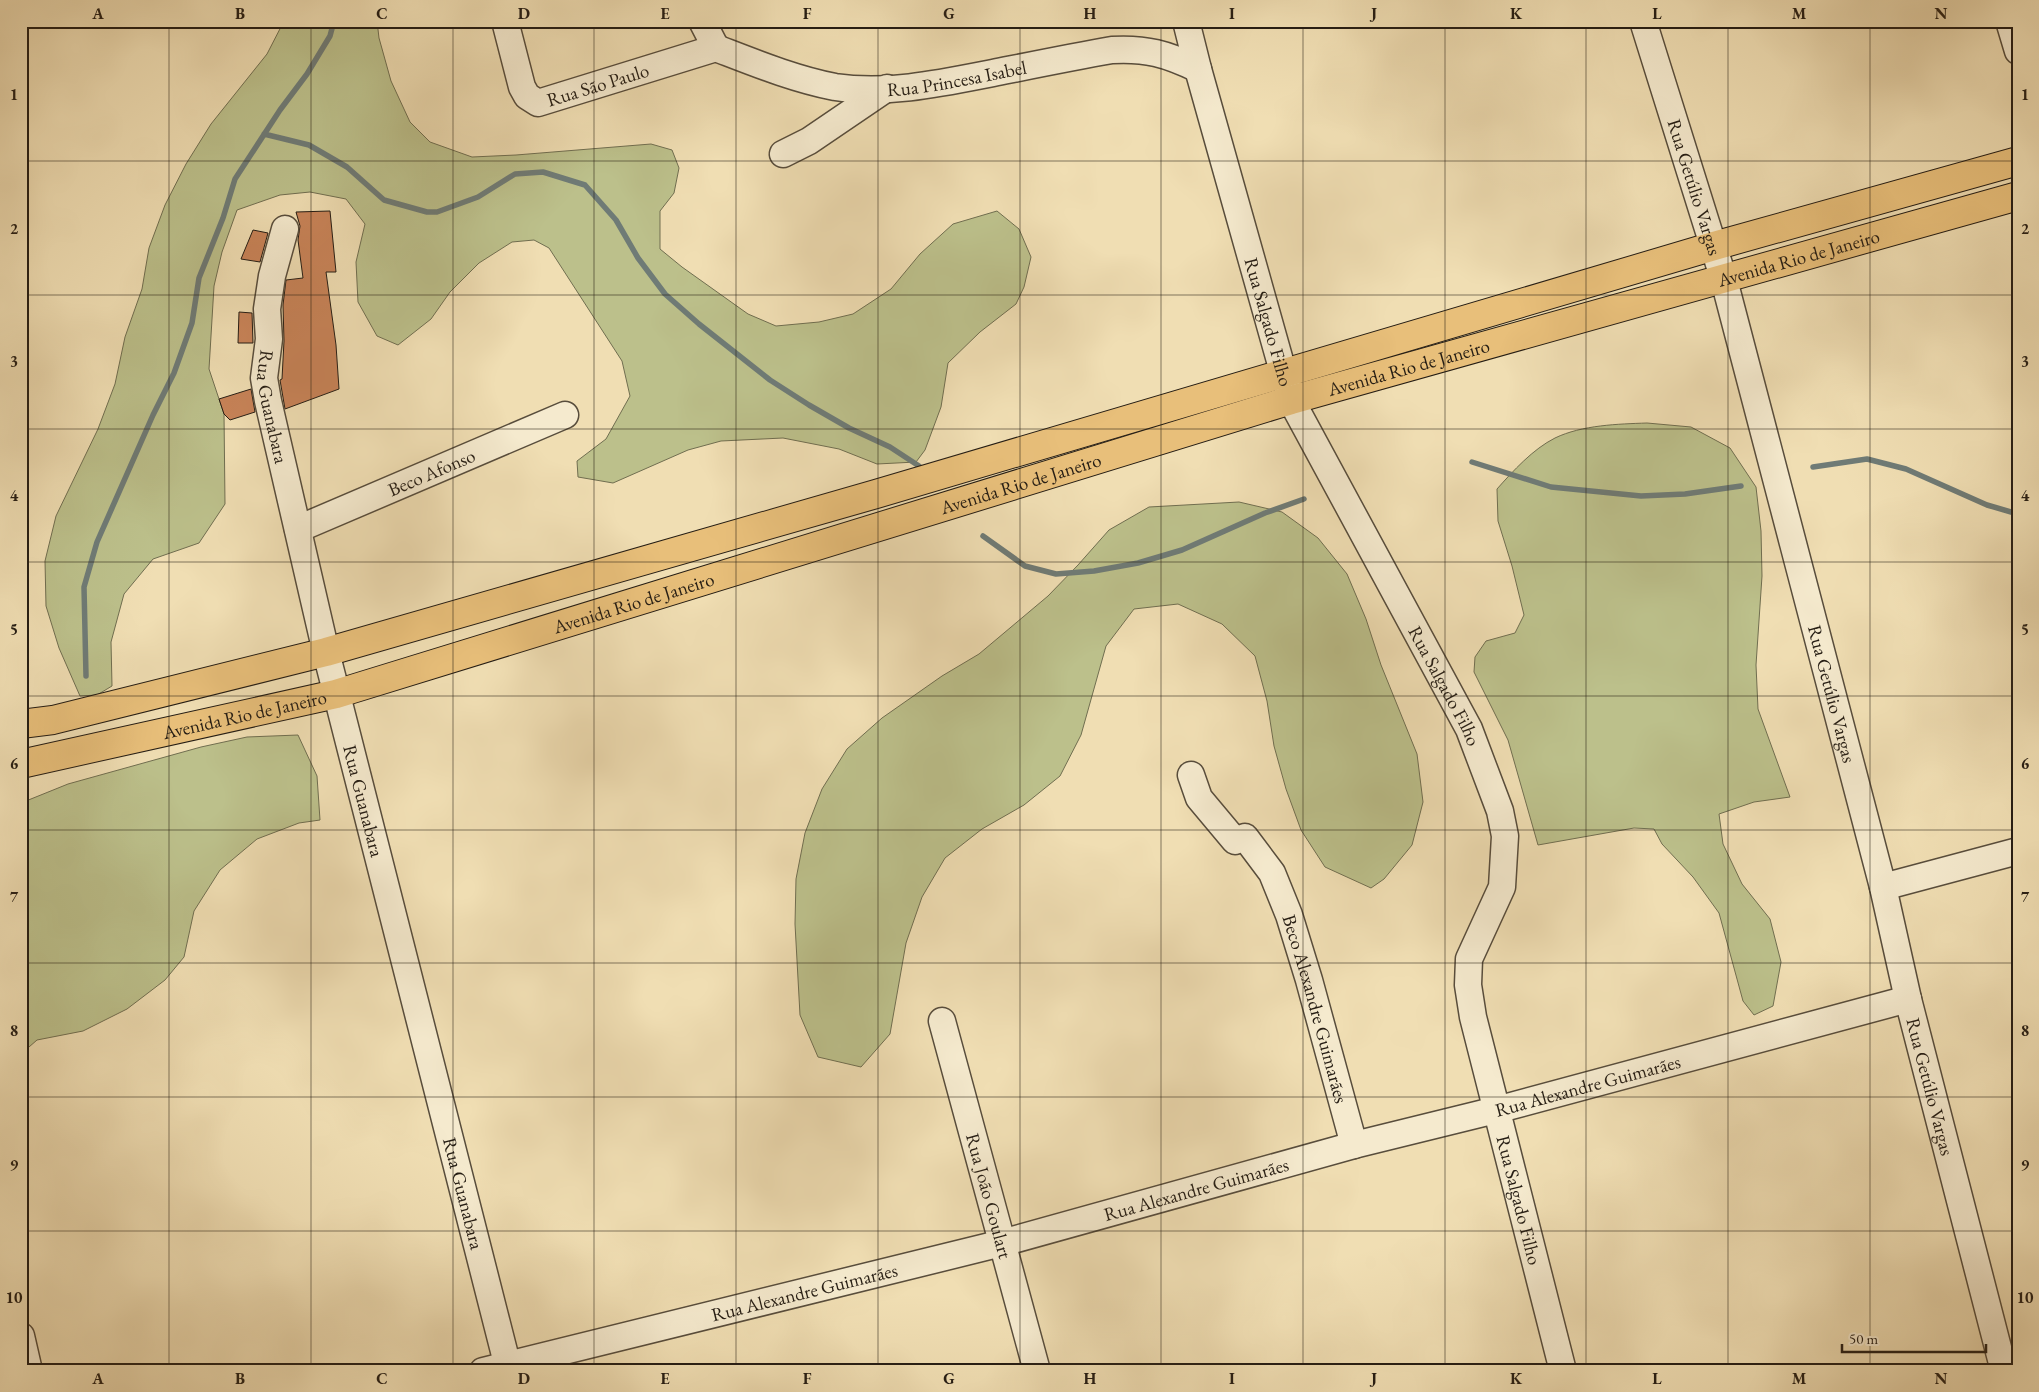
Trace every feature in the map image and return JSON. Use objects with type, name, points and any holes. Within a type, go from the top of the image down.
[{"type":"main road","name":"Avenida Rio de Janeiro","points":[[21,724],[53,720],[326,652],[876,494],[1714,246],[2018,161]]},
{"type":"main road","name":"Avenida Rio de Janeiro","points":[[21,764],[336,694],[1291,400],[2018,196]]},
{"type":"street","name":"Rua São Paulo","points":[[505,21],[522,88],[527,96],[538,103],[716,48]]},
{"type":"street","points":[[702,21],[716,48]]},
{"type":"street","name":"Rua Salgado Filho","points":[[1186,21],[1291,400],[1469,729],[1500,810],[1505,836],[1502,887],[1469,959],[1468,985],[1473,1018],[1563,1371]]},
{"type":"street","name":"Rua Getúlio Vargas","points":[[1644,21],[1724,280],[1883,887],[1908,999],[2004,1371]]},
{"type":"street","points":[[2009,21],[2018,51]]},
{"type":"street","name":"Rua Princesa Isabel","points":[[716,48],[772,70],[837,87],[887,88],[925,86],[1112,50],[1133,49],[1156,52],[1180,60],[1198,69]]},
{"type":"street","points":[[783,154],[808,141],[887,88]]},
{"type":"street","name":"Rua Guanabara","points":[[285,229],[272,276],[267,309],[269,338],[264,378],[336,694],[500,1369]]},
{"type":"street","name":"Beco Afonso","points":[[298,529],[565,415]]},
{"type":"street","name":"Beco Alexandre Guimarães","points":[[1191,775],[1199,798],[1235,841],[1245,837],[1272,873],[1289,915],[1309,980],[1354,1146]]},
{"type":"street","points":[[1883,887],[2018,852]]},
{"type":"street","name":"Rua Alexandre Guimarães","points":[[500,1369],[1002,1243],[1354,1146],[1496,1110],[1908,999]]},
{"type":"street","name":"Rua João Goulart","points":[[942,1021],[1037,1371]]},
{"type":"street","points":[[21,1336],[29,1371]]},
{"type":"green space","points":[[284,21],[377,21],[379,38],[391,81],[410,122],[430,142],[472,157],[651,144],[672,150],[679,168],[674,193],[660,211],[660,249],[748,314],[776,326],[819,322],[853,314],[891,289],[920,254],[953,224],[997,211],[1019,229],[1031,257],[1024,287],[1016,304],[980,332],[948,363],[941,407],[925,450],[916,462],[877,464],[839,449],[783,438],[721,441],[688,450],[613,483],[578,477],[577,461],[606,439],[630,396],[622,361],[549,248],[534,240],[512,242],[479,263],[450,292],[431,319],[398,345],[377,336],[358,302],[356,262],[365,224],[346,199],[310,192],[280,195],[237,210],[222,252],[214,286],[209,369],[224,414],[225,504],[199,543],[153,559],[124,594],[111,642],[112,686],[97,695],[80,696],[59,648],[46,606],[45,561],[56,516],[98,429],[115,384],[125,337],[142,289],[149,248],[165,205],[186,164],[211,124],[267,54]]},
{"type":"green space","points":[[1647,423],[1691,427],[1730,448],[1756,487],[1761,531],[1762,576],[1756,665],[1758,709],[1790,797],[1754,802],[1719,814],[1723,844],[1742,884],[1770,919],[1781,962],[1773,1006],[1754,1015],[1743,1001],[1719,913],[1693,877],[1662,844],[1654,829],[1634,828],[1538,845],[1508,740],[1474,672],[1475,657],[1486,641],[1515,633],[1524,615],[1498,521],[1497,489],[1531,454],[1555,438],[1588,428]]},
{"type":"green space","points":[[1239,502],[1282,512],[1318,538],[1347,574],[1417,754],[1423,802],[1412,845],[1384,879],[1371,888],[1325,867],[1301,830],[1286,789],[1274,746],[1267,701],[1255,656],[1222,624],[1178,604],[1134,609],[1106,646],[1081,735],[1060,776],[1024,805],[982,829],[945,858],[922,897],[906,943],[890,1034],[861,1067],[818,1057],[800,1015],[795,924],[796,879],[805,833],[822,789],[847,749],[882,718],[942,676],[979,654],[1048,596],[1109,530],[1149,507]]},
{"type":"green space","points":[[298,735],[317,776],[320,820],[299,823],[257,839],[220,870],[194,911],[184,957],[165,980],[127,1009],[83,1031],[37,1040],[21,1054],[21,803],[68,784],[201,747],[247,737]]},
{"type":"building","points":[[330,211],[336,272],[326,272],[336,345],[339,389],[285,409],[280,380],[282,379],[283,305],[286,280],[303,278],[298,240],[300,226],[296,212]]},
{"type":"building","points":[[253,230],[268,233],[260,262],[241,259]]},
{"type":"building","points":[[239,312],[252,313],[253,343],[238,343]]},
{"type":"building","points":[[251,389],[255,412],[230,420],[224,414],[219,399]]},
{"type":"waterway","points":[[86,676],[84,587],[97,542],[153,415],[174,373],[192,323],[199,278],[223,218],[235,179],[280,110],[307,74],[330,36],[334,21]]},
{"type":"waterway","points":[[264,134],[309,145],[347,167],[384,200],[427,212],[437,212],[478,197],[515,174],[543,172],[585,185],[616,220],[638,258],[665,294],[699,324],[770,380],[809,405],[849,428],[890,447],[919,466]]},
{"type":"waterway","points":[[1813,467],[1867,459],[1906,469],[1987,505],[2018,514]]},
{"type":"waterway","points":[[1472,462],[1551,487],[1641,496],[1685,494],[1741,486]]},
{"type":"waterway","points":[[983,536],[1025,566],[1056,574],[1094,571],[1138,563],[1182,550],[1265,513],[1304,499]]}]
